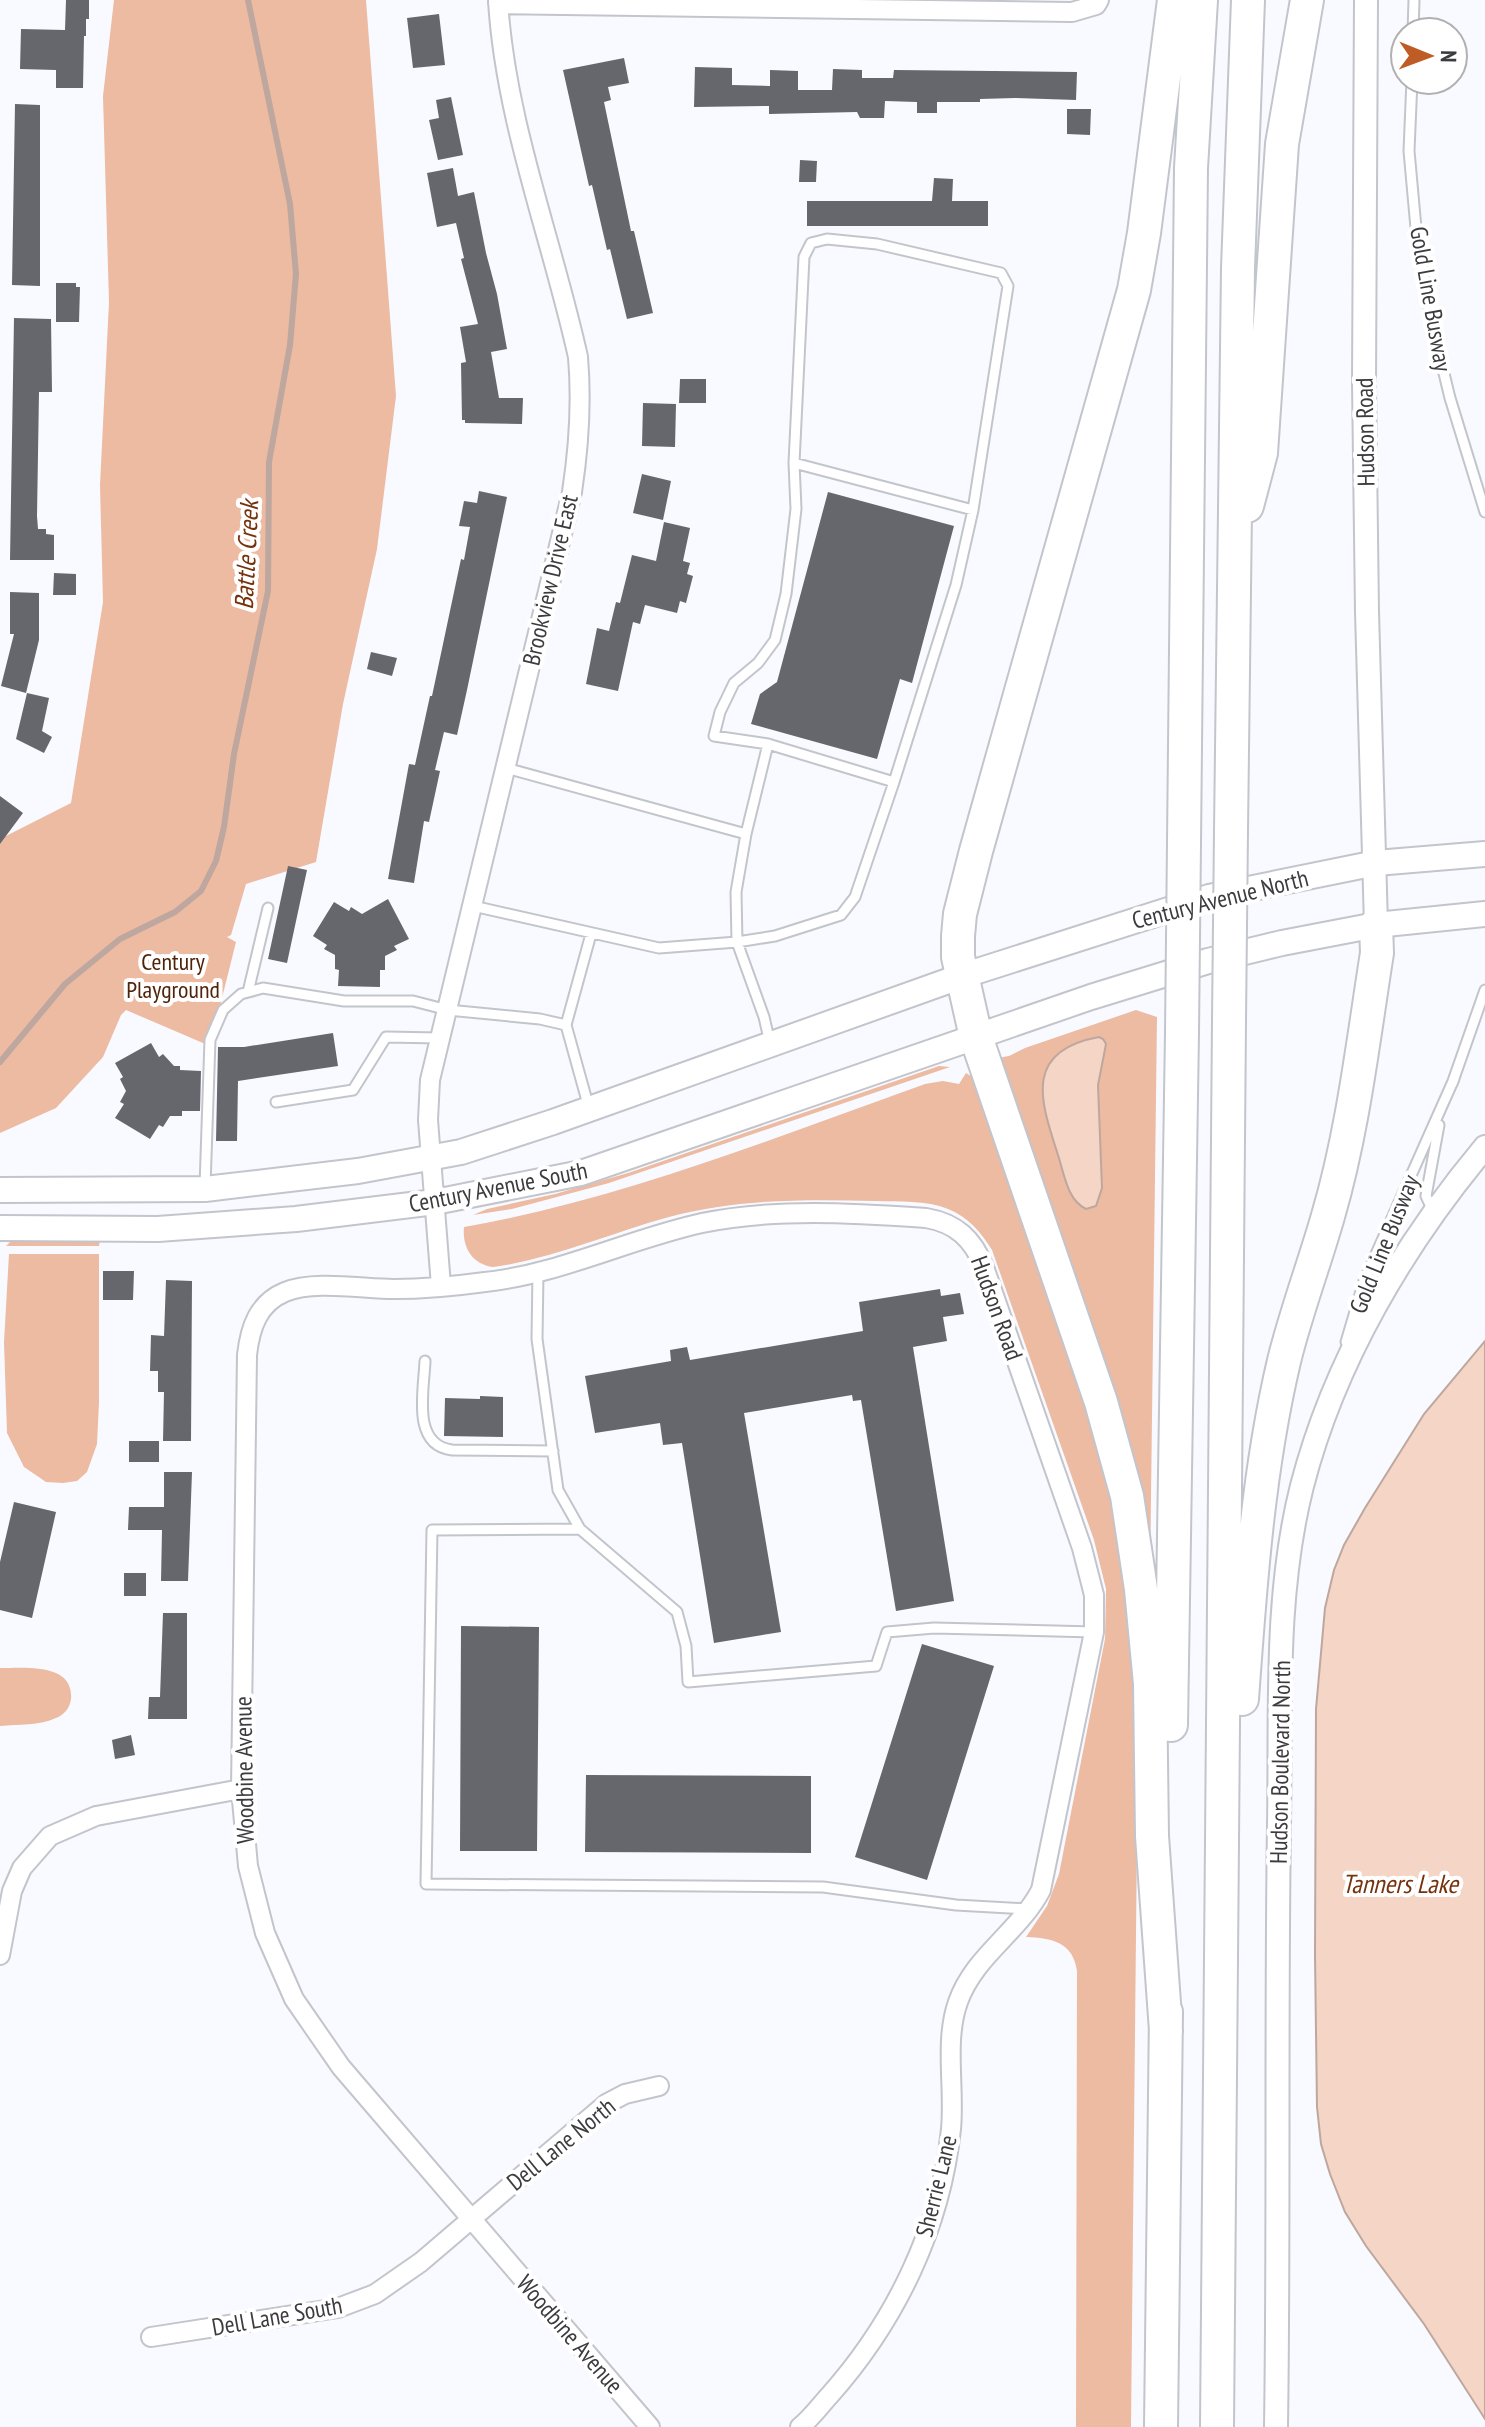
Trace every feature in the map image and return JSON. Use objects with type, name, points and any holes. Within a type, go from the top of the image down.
[{"type":"highway","points":[[1166,2031],[1152,1836],[1150,1684],[1141,1589],[1127,1496],[1101,1402],[976,1037],[962,976],[958,936],[962,902],[1134,290],[1174,0]]},
{"type":"highway","points":[[1161,2427],[1191,183],[1201,0]]},
{"type":"highway","points":[[1217,2427],[1234,551],[1238,268],[1248,0]]},
{"type":"highway","points":[[1234,551],[1261,453],[1282,144],[1307,0]]},
{"type":"highway","points":[[1220,2001],[1244,1665],[1268,1442],[1284,1362],[1304,1287],[1328,1216],[1350,1127],[1377,953],[1376,925]]},
{"type":"main road","name":"Century Avenue North","points":[[962,976],[1209,897],[1376,863],[1485,854]]},
{"type":"main road","points":[[976,1037],[1208,961],[1282,943],[1376,925],[1485,914]]},
{"type":"main road","name":"Century Avenue South","points":[[0,1190],[205,1189],[431,1159],[589,1109],[962,976]]},
{"type":"main road","name":"Century Avenue South","points":[[0,1228],[158,1229],[296,1219],[435,1202],[581,1173],[976,1037]]},
{"type":"street","name":"Hudson Road","points":[[1366,0],[1365,520],[1376,925]]},
{"type":"street","points":[[498,2],[1072,12],[1098,2]]},
{"type":"street","name":"Brookview Drive East","points":[[431,1159],[428,1100],[440,1038],[572,492],[580,444],[582,400],[578,357],[506,71],[498,2]]},
{"type":"street","name":"Hudson Boulevard North","points":[[1276,2427],[1276,2059],[1282,1630],[1288,1573],[1302,1488],[1325,1413],[1372,1312],[1434,1214],[1485,1147]]},
{"type":"street","points":[[431,1159],[441,1286]]},
{"type":"street","name":"Hudson Road","points":[[441,1286],[487,1282],[538,1272],[668,1232],[726,1219],[808,1214],[935,1219],[967,1238],[977,1251],[995,1296],[1082,1548],[1094,1595],[1094,1632],[1041,1890],[1031,1909],[1015,1928]]},
{"type":"street","name":"Woodbine Avenue","points":[[441,1286],[293,1289],[267,1303],[252,1326],[247,1371],[241,1789],[243,1836],[254,1895],[272,1952],[294,1999],[341,2067],[650,2427]]},
{"type":"street","points":[[0,1955],[12,1891],[22,1868],[50,1836],[96,1816],[241,1789]]},
{"type":"street","name":"Sherrie Lane","points":[[800,2427],[867,2350],[908,2280],[925,2239],[946,2161],[951,2127],[953,2030],[957,2003],[970,1977],[1015,1928]]},
{"type":"street","name":"Dell Lane North","points":[[472,2219],[606,2104],[625,2094],[659,2086]]},
{"type":"street","name":"Dell Lane South","points":[[151,2337],[338,2308],[375,2294],[398,2279],[472,2219]]},
{"type":"lane","name":"Gold Line Busway","points":[[1411,96],[1409,151],[1417,239],[1431,320],[1450,398],[1485,512]]},
{"type":"lane","points":[[473,906],[659,948],[775,936],[841,915],[855,897],[894,782],[956,585],[973,510],[1008,286],[1001,273],[877,244],[827,239],[811,243],[804,257],[794,463],[796,509],[786,594],[775,640],[758,663],[734,683],[720,712],[714,736],[768,744],[894,782]]},
{"type":"lane","points":[[794,463],[973,510]]},
{"type":"lane","points":[[768,744],[746,834],[736,892],[737,942],[771,1045]]},
{"type":"lane","points":[[506,768],[746,834]]},
{"type":"lane","points":[[248,992],[268,908]]},
{"type":"lane","points":[[589,1109],[566,1025],[591,934]]},
{"type":"lane","points":[[205,1189],[210,1040],[223,1010],[241,994],[263,988],[344,1001],[413,1001],[448,1010],[540,1019],[566,1025]]},
{"type":"lane","name":"Gold Line Busway","points":[[1434,1214],[1426,1196],[1437,1131],[1485,990]]},
{"type":"lane","points":[[276,1102],[353,1090],[386,1037],[440,1038]]},
{"type":"lane","name":"Gold Line Busway","points":[[1325,1413],[1364,1281],[1454,1079]]},
{"type":"lane","points":[[538,1272],[537,1339],[558,1490],[580,1529],[677,1612],[686,1646],[688,1682],[876,1666],[887,1632],[934,1628],[1094,1632]]},
{"type":"lane","points":[[425,1361],[424,1421],[432,1443],[452,1450],[553,1451]]},
{"type":"lane","points":[[580,1529],[432,1530],[426,1884],[823,1887],[956,1905],[1031,1909]]},
{"type":"green space","name":"Century Playground","points":[[114,0],[366,0],[396,396],[377,549],[343,704],[316,862],[246,884],[231,935],[227,937],[236,942],[210,1046],[126,1010],[103,1057],[56,1108],[0,1133],[0,839],[71,803],[103,602],[100,485],[109,302],[103,96]]},
{"type":"green space","points":[[1136,1010],[1157,1017],[1150,1578],[997,1058]]},
{"type":"green space","points":[[939,1066],[950,1067],[609,1183],[512,1209],[473,1215],[628,1173]]},
{"type":"green space","points":[[966,1073],[974,1078],[1095,1419],[1123,1526],[1138,1736],[1131,2427],[1076,2427],[1077,1971],[1071,1954],[1060,1944],[1026,1937],[1047,1906],[1059,1874],[1105,1639],[1106,1589],[1094,1540],[992,1250],[962,1216],[940,1206],[849,1200],[797,1200],[694,1211],[559,1252],[493,1267],[474,1258],[467,1248],[464,1234],[464,1227],[640,1184],[925,1084],[943,1081],[959,1084]]},
{"type":"green space","points":[[13,1239],[100,1240],[99,1246],[6,1246]]},
{"type":"green space","points":[[9,1254],[99,1254],[97,1444],[87,1472],[77,1481],[46,1482],[24,1467],[7,1433],[4,1342]]},
{"type":"green space","points":[[0,1668],[33,1668],[56,1673],[70,1687],[68,1708],[59,1717],[43,1722],[0,1726]]},
{"type":"water","points":[[1099,1037],[1106,1044],[1098,1085],[1102,1188],[1096,1206],[1086,1209],[1074,1199],[1064,1178],[1046,1116],[1043,1081],[1048,1067],[1058,1054],[1074,1044]]},
{"type":"water","name":"Tanners Lake","points":[[1485,1341],[1485,2419],[1424,2324],[1366,2246],[1345,2212],[1330,2174],[1321,2144],[1317,2107],[1315,1955],[1316,1709],[1325,1608],[1334,1570],[1365,1508],[1424,1414]]},
{"type":"building","points":[[66,0],[89,0],[89,19],[86,19],[84,36],[83,88],[56,88],[56,70],[20,69],[21,29],[65,30]]},
{"type":"building","points":[[439,14],[445,65],[413,68],[407,18]]},
{"type":"building","points":[[624,58],[629,83],[608,87],[611,100],[604,102],[631,231],[634,231],[653,313],[627,319],[592,185],[589,186],[563,70]]},
{"type":"building","points":[[695,67],[732,68],[732,85],[770,86],[770,70],[798,71],[798,90],[832,90],[833,69],[862,70],[862,78],[893,78],[894,70],[1077,72],[1076,100],[1015,98],[937,102],[937,113],[917,113],[917,102],[885,101],[884,118],[860,118],[857,112],[769,114],[769,106],[694,107]]},
{"type":"building","points":[[451,97],[463,155],[438,160],[429,120],[439,118],[436,100]]},
{"type":"building","points":[[15,104],[40,105],[40,286],[12,285]]},
{"type":"building","points":[[1067,109],[1091,109],[1090,135],[1067,134]]},
{"type":"building","points":[[800,160],[817,161],[816,182],[799,182]]},
{"type":"building","points":[[453,168],[458,196],[474,192],[497,294],[507,349],[491,352],[499,398],[523,398],[522,424],[465,423],[462,420],[461,363],[466,362],[460,327],[478,324],[461,259],[464,258],[456,223],[437,227],[427,173]]},
{"type":"building","points":[[934,178],[953,179],[952,201],[988,201],[988,226],[807,226],[807,201],[932,201]]},
{"type":"building","points":[[56,283],[76,283],[76,287],[80,287],[79,322],[56,322]]},
{"type":"building","points":[[14,318],[51,319],[52,392],[39,392],[37,516],[38,529],[46,529],[46,534],[54,535],[54,560],[10,560]]},
{"type":"building","points":[[680,379],[706,379],[706,403],[679,403]]},
{"type":"building","points":[[643,403],[676,404],[675,447],[642,446]]},
{"type":"building","points":[[642,474],[671,481],[663,520],[633,513]]},
{"type":"building","points":[[479,491],[507,497],[457,735],[444,732],[435,770],[440,771],[429,822],[424,821],[414,883],[388,879],[409,764],[415,765],[461,559],[464,560],[470,527],[459,526],[464,501],[477,503]]},
{"type":"building","points":[[828,492],[954,526],[912,683],[900,679],[877,759],[751,724],[760,694],[777,682]]},
{"type":"building","points":[[664,522],[690,528],[683,561],[690,563],[687,574],[693,576],[686,603],[680,601],[677,613],[645,605],[640,624],[633,622],[618,691],[586,684],[597,628],[609,631],[616,602],[620,603],[632,555],[656,561]]},
{"type":"building","points":[[54,573],[76,574],[76,595],[53,595]]},
{"type":"building","points":[[10,592],[39,593],[39,640],[26,693],[1,686],[14,634],[10,634]]},
{"type":"building","points":[[371,652],[397,658],[392,676],[367,669]]},
{"type":"building","points":[[27,693],[49,698],[42,731],[52,737],[44,753],[16,739]]},
{"type":"building","points":[[0,796],[23,813],[0,844]]},
{"type":"building","points":[[288,866],[307,870],[287,963],[268,959]]},
{"type":"building","points":[[388,899],[409,939],[394,946],[397,950],[385,956],[385,970],[380,970],[380,987],[338,986],[339,970],[335,969],[335,955],[324,949],[327,945],[313,936],[334,902],[362,914]]},
{"type":"building","points":[[333,1033],[338,1066],[238,1081],[237,1141],[216,1141],[218,1047],[244,1047]]},
{"type":"building","points":[[151,1043],[159,1057],[163,1054],[174,1066],[180,1066],[180,1070],[201,1071],[200,1111],[182,1111],[182,1116],[170,1116],[150,1139],[115,1118],[124,1104],[120,1102],[126,1091],[115,1063]]},
{"type":"building","points":[[103,1271],[134,1271],[133,1300],[103,1300]]},
{"type":"building","points":[[166,1280],[192,1281],[191,1441],[163,1441],[164,1392],[158,1392],[158,1371],[150,1371],[151,1335],[164,1336]]},
{"type":"building","points":[[940,1289],[941,1296],[960,1293],[964,1314],[943,1317],[947,1341],[913,1347],[954,1601],[896,1611],[861,1400],[853,1401],[852,1395],[744,1413],[781,1632],[714,1643],[682,1443],[663,1445],[660,1423],[595,1433],[585,1376],[671,1361],[670,1350],[687,1347],[690,1360],[863,1331],[859,1302]]},
{"type":"building","points":[[480,1396],[503,1397],[503,1437],[444,1436],[445,1398],[480,1399]]},
{"type":"building","points":[[129,1441],[159,1441],[159,1462],[129,1462]]},
{"type":"building","points":[[164,1472],[192,1472],[188,1581],[161,1581],[162,1530],[128,1530],[129,1507],[164,1507]]},
{"type":"building","points":[[14,1502],[56,1512],[32,1618],[0,1610],[0,1562]]},
{"type":"building","points":[[124,1573],[146,1573],[146,1596],[124,1596]]},
{"type":"building","points":[[163,1613],[187,1613],[187,1719],[148,1719],[149,1697],[160,1697]]},
{"type":"building","points":[[461,1626],[539,1627],[537,1851],[460,1851]]},
{"type":"building","points":[[922,1644],[994,1666],[927,1880],[855,1857]]},
{"type":"building","points":[[131,1735],[135,1755],[115,1759],[112,1740]]},
{"type":"building","points":[[586,1775],[811,1776],[811,1853],[585,1852]]},
{"type":"waterway","name":"Battle Creek","points":[[0,1062],[65,984],[120,939],[175,912],[201,891],[216,861],[224,827],[234,754],[268,591],[269,462],[290,345],[296,274],[290,204],[248,0]]}]
